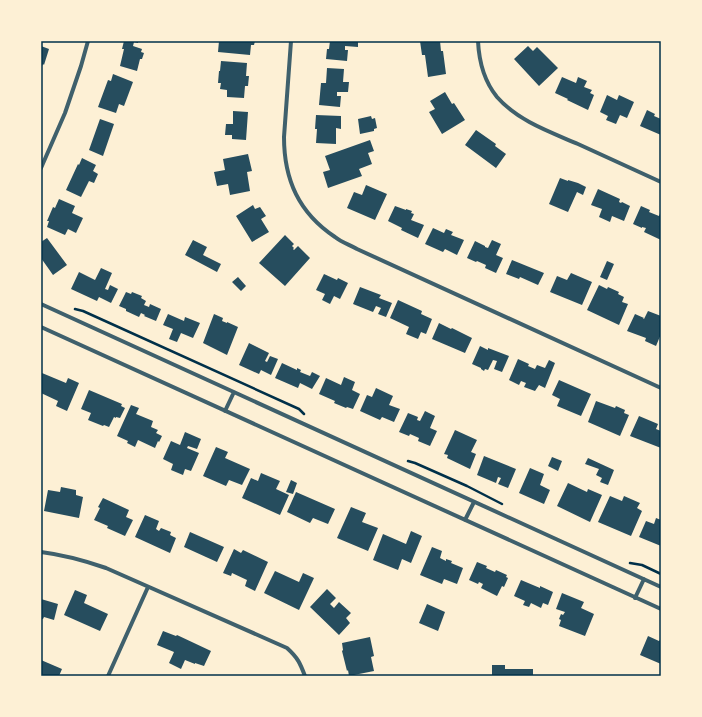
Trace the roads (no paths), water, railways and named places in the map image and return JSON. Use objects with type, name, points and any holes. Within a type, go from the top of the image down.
[{"type":"street","points":[[41,168],[65,113],[88,41]]},
{"type":"street","points":[[291,41],[284,151],[288,174],[293,188],[306,211],[318,224],[336,238],[357,249],[661,388]]},
{"type":"street","points":[[478,41],[480,59],[485,79],[498,98],[513,112],[533,124],[661,182]]},
{"type":"street","points":[[41,304],[661,587]]},
{"type":"street","points":[[41,327],[661,609]]},
{"type":"street","points":[[225,411],[234,392]]},
{"type":"street","points":[[465,520],[474,502]]},
{"type":"street","points":[[41,552],[64,555],[106,568],[287,648],[299,661],[305,676]]},
{"type":"street","points":[[636,598],[644,579]]},
{"type":"street","points":[[108,676],[148,587]]}]
